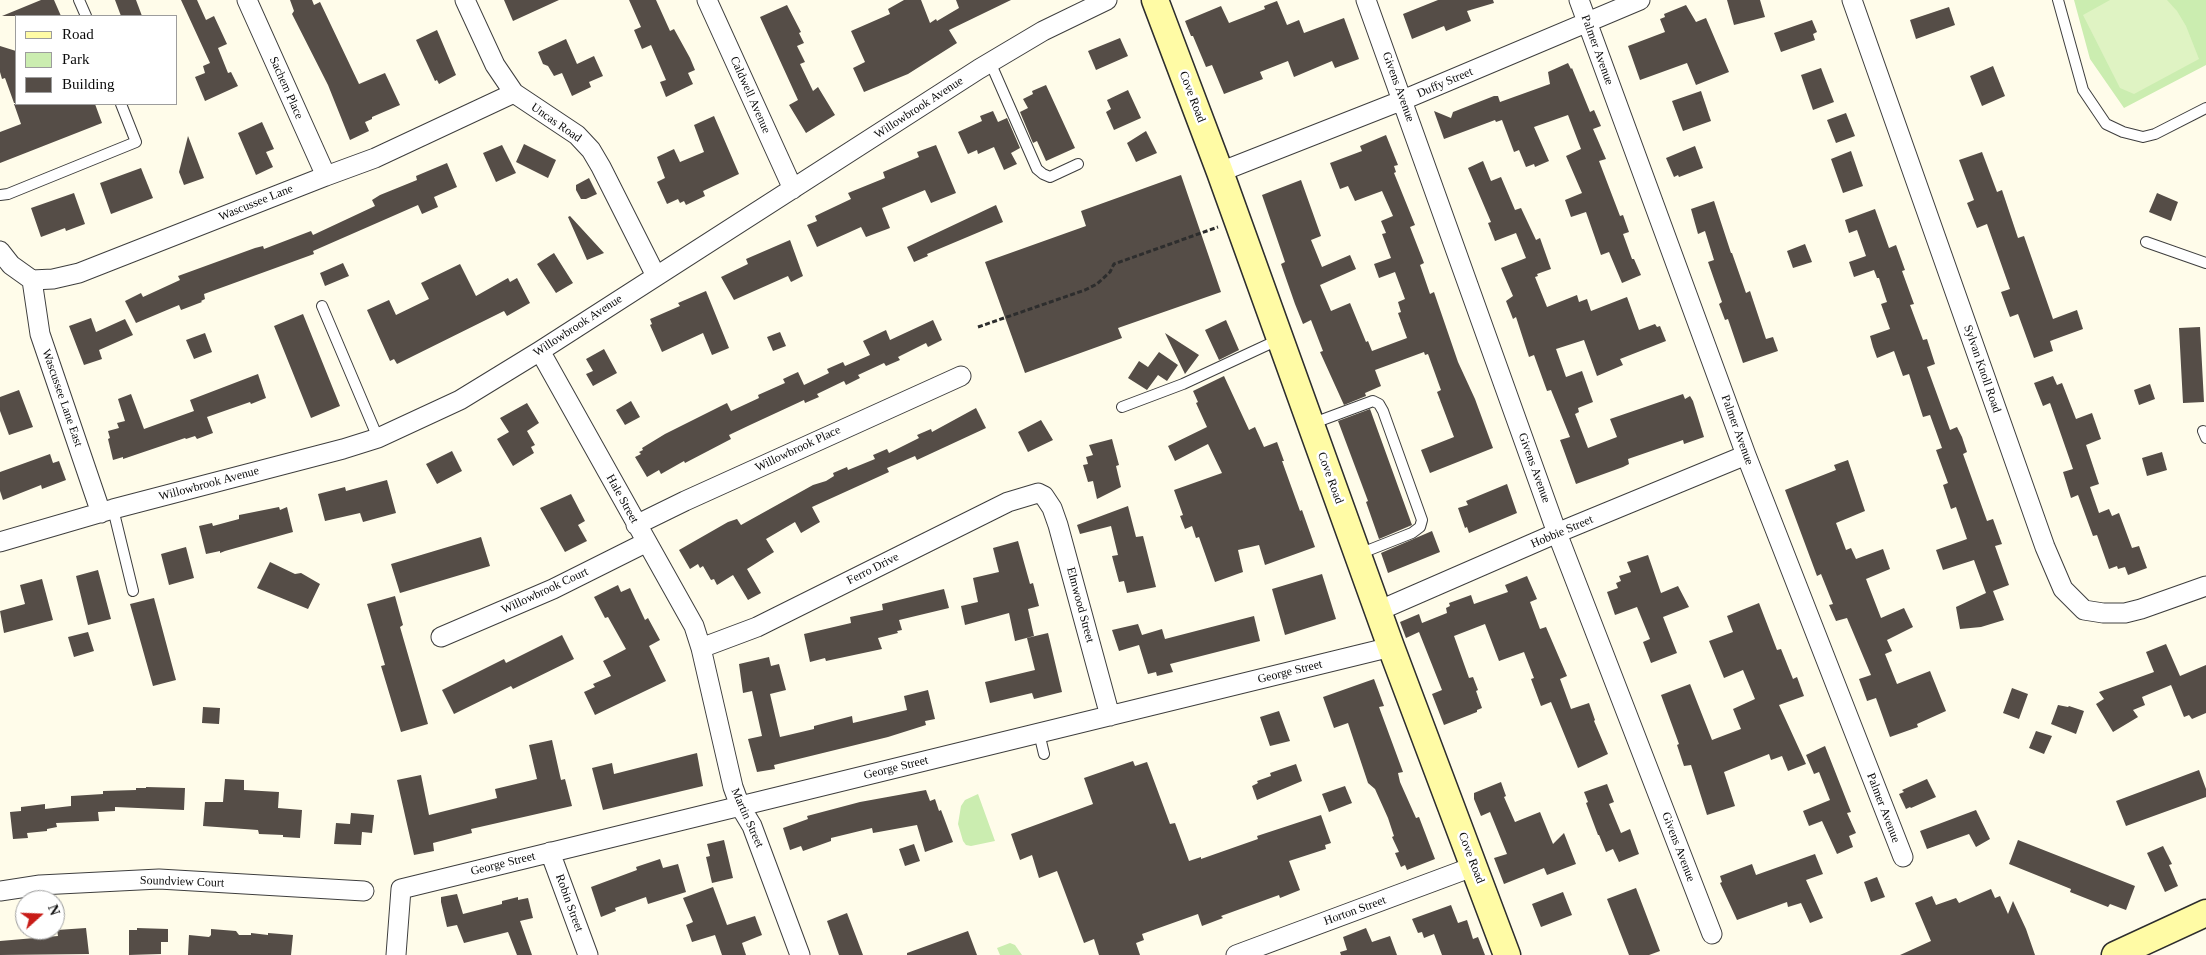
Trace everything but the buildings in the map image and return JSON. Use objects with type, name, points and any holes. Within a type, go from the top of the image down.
[{"type":"main road","name":"Cove Road","points":[[1155,0],[1220,172],[1391,647],[1508,955]]},
{"type":"main road","points":[[2115,955],[2206,913]]},
{"type":"street","name":"Sachem Place","points":[[247,0],[326,176]]},
{"type":"street","name":"Uncas Road","points":[[465,0],[495,65],[514,93],[577,134],[591,150],[656,276]]},
{"type":"street","name":"Caldwell Avenue","points":[[707,0],[793,189]]},
{"type":"street","name":"Willowbrook Avenue","points":[[0,542],[107,511],[378,438],[460,400],[540,351],[990,62],[1051,27],[1107,0]]},
{"type":"street","name":"Givens Avenue","points":[[1366,0],[1558,533],[1712,934]]},
{"type":"street","name":"Palmer Avenue","points":[[1579,0],[1746,455],[1903,857]]},
{"type":"street","name":"Duffy Street","points":[[1220,172],[1403,100],[1587,24],[1640,0]]},
{"type":"street","name":"Sylvan Knoll Road","points":[[1852,0],[2045,547],[2062,589],[2084,610],[2125,613],[2206,586]]},
{"type":"street","name":"Wascussee Lane","points":[[32,280],[53,279],[79,274],[375,158],[514,93]]},
{"type":"street","points":[[0,251],[12,264],[32,280]]},
{"type":"street","name":"Wascussee Lane East","points":[[32,280],[40,334],[107,511]]},
{"type":"street","name":"Hale Street","points":[[540,351],[636,525],[687,612],[701,648]]},
{"type":"street","name":"Willowbrook Place","points":[[636,525],[702,492],[961,376]]},
{"type":"street","name":"Hobbie Street","points":[[1378,610],[1746,455]]},
{"type":"street","name":"Ferro Drive","points":[[701,648],[757,627],[1008,502],[1038,493],[1044,496]]},
{"type":"street","name":"Elmwood Street","points":[[1044,496],[1052,508],[1058,525],[1110,716]]},
{"type":"street","name":"Willowbrook Court","points":[[442,637],[553,589],[647,542]]},
{"type":"street","name":"George Street","points":[[396,955],[402,889],[1391,647]]},
{"type":"street","name":"Martin Street","points":[[701,648],[733,787],[740,806],[752,826],[800,955]]},
{"type":"street","name":"Robin Street","points":[[550,852],[588,955]]},
{"type":"street","name":"Horton Street","points":[[1236,955],[1475,866]]},
{"type":"street","name":"Soundview Court","points":[[0,891],[40,885],[159,879],[364,891]]},
{"type":"lane","points":[[80,0],[86,15]]},
{"type":"lane","points":[[2058,0],[2083,90],[2106,124],[2122,132],[2143,137],[2156,134],[2206,108]]},
{"type":"lane","points":[[990,62],[1037,169],[1050,177],[1078,164]]},
{"type":"lane","points":[[0,195],[8,194],[136,142],[121,105]]},
{"type":"lane","points":[[2146,242],[2206,263]]},
{"type":"lane","points":[[322,306],[378,438]]},
{"type":"lane","points":[[1122,407],[1183,384],[1280,339]]},
{"type":"lane","points":[[1311,424],[1373,401],[1379,404],[1383,411],[1422,520],[1420,527],[1412,533],[1358,554]]},
{"type":"lane","points":[[107,511],[133,591]]},
{"type":"lane","points":[[1039,732],[1044,754]]},
{"type":"path","points":[[978,327],[1091,287],[1110,272],[1114,264],[1237,220]]},
{"type":"green space","points":[[2074,0],[2206,0],[2206,65],[2124,108],[2090,59]]},
{"type":"green space","points":[[2110,0],[2167,0],[2177,11],[2186,26],[2199,59],[2134,94],[2120,88],[2083,15]]},
{"type":"green space","points":[[978,794],[995,841],[971,846],[966,845],[963,841],[958,824],[961,806],[965,800]]},
{"type":"green space","points":[[1010,943],[1015,945],[1022,955],[1000,955],[997,948]]}]
